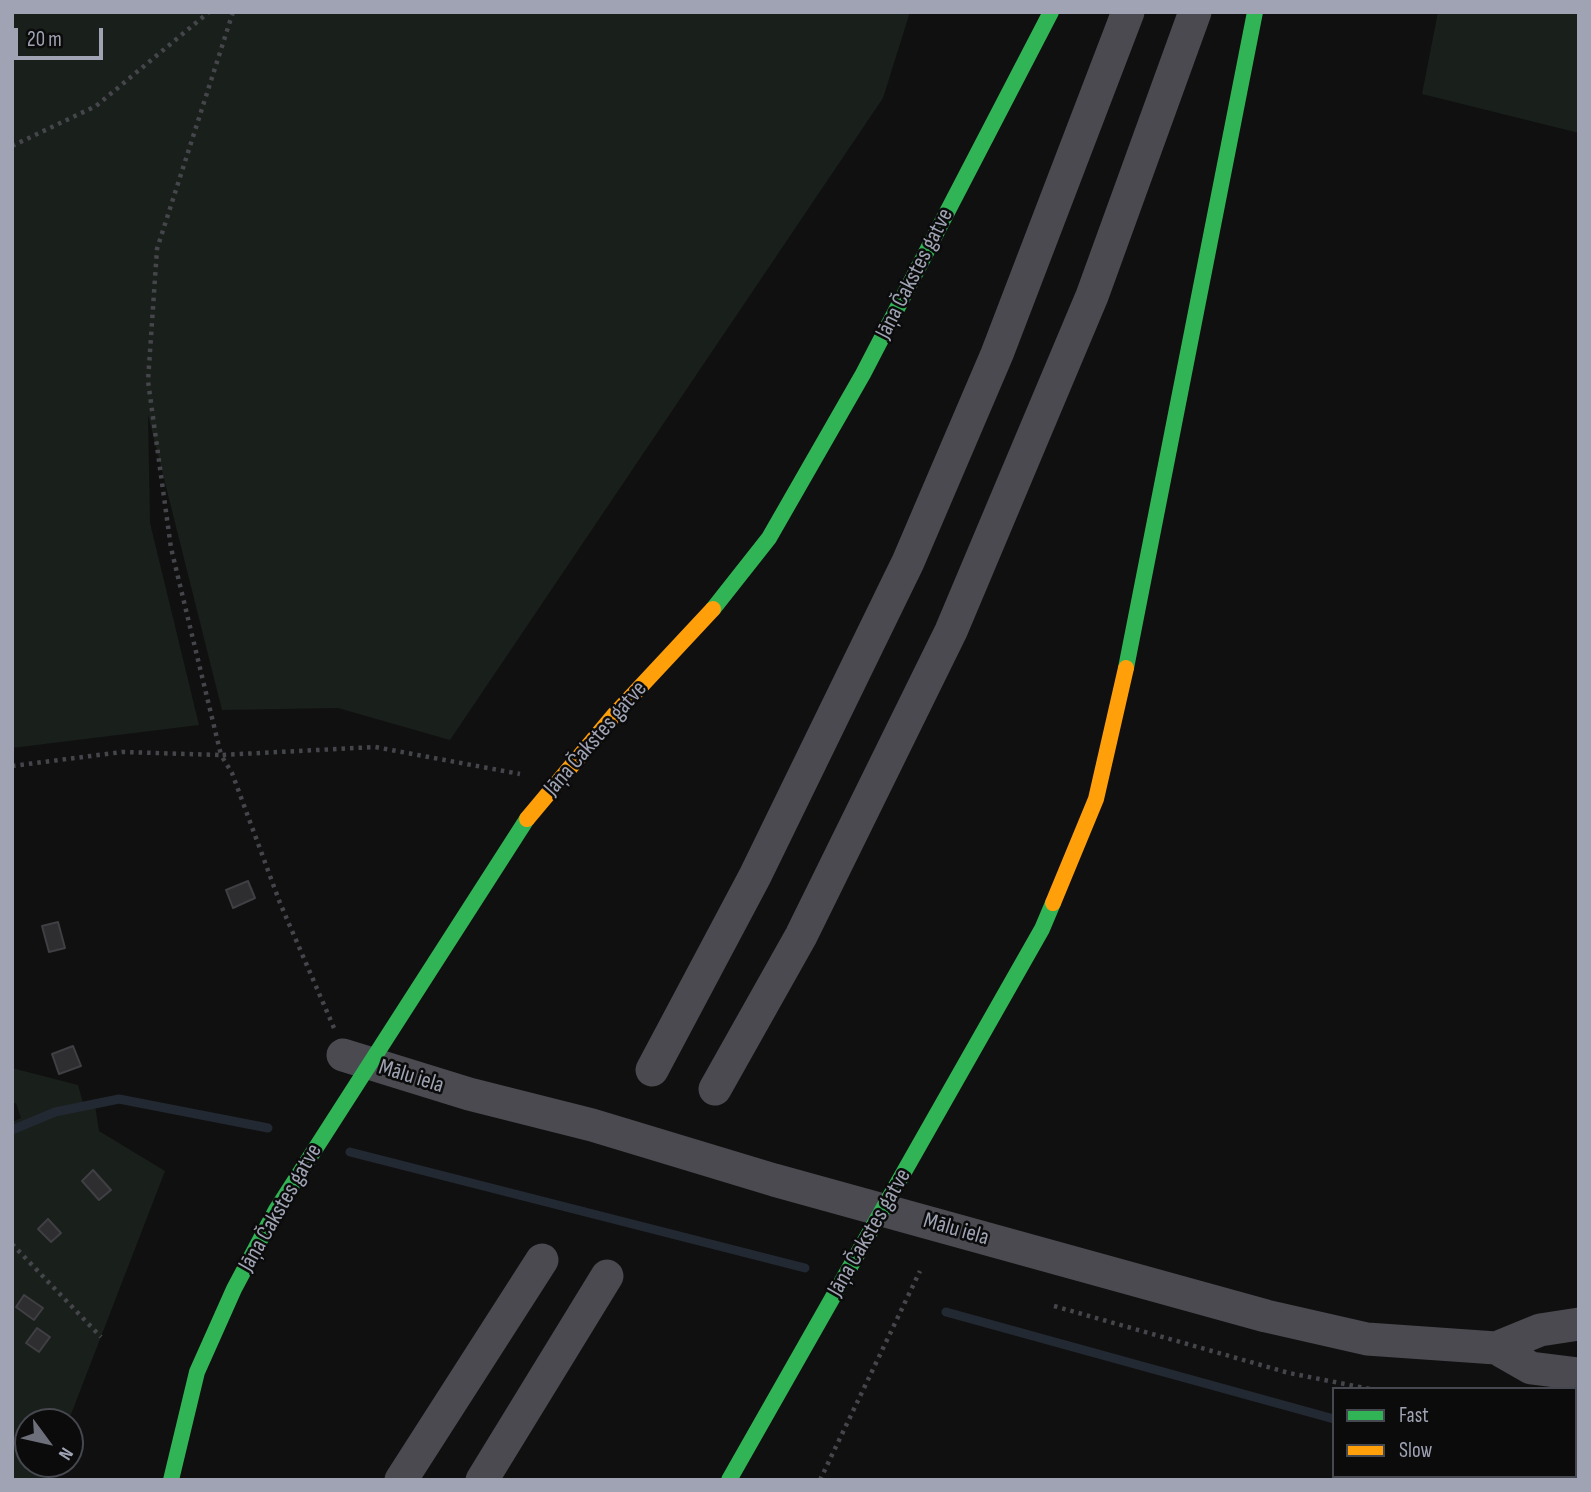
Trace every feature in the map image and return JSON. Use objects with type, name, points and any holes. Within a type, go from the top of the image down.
[{"type":"street","name":"Jāņa Čakstes gatve","points":[[171,1480],[197,1372],[234,1289],[356,1060],[518,830],[615,714],[699,628],[769,538],[863,374],[1051,12]]},
{"type":"street","points":[[652,1070],[755,876],[908,562],[997,354],[1128,12]]},
{"type":"street","points":[[715,1089],[801,936],[951,631],[1092,296],[1195,12]]},
{"type":"street","name":"Jāņa Čakstes gatve","points":[[729,1480],[1042,929],[1096,799],[1124,679],[1255,12]]},
{"type":"street","name":"Mālu iela","points":[[356,1060],[1266,1317],[1354,1336],[1496,1348],[1531,1368],[1579,1374]]},
{"type":"street","points":[[401,1480],[542,1260]]},
{"type":"street","points":[[482,1480],[607,1276]]},
{"type":"street","name":"Mālu iela","points":[[1496,1348],[1539,1330],[1579,1324]]},
{"type":"path","points":[[12,146],[96,106],[209,12]]},
{"type":"path","points":[[233,12],[157,249],[148,381],[171,548],[221,755],[232,773],[280,903],[325,1003],[356,1060]]},
{"type":"path","points":[[12,766],[122,752],[221,755],[376,747],[523,775],[555,785]]},
{"type":"path","points":[[12,1244],[101,1337]]},
{"type":"path","points":[[820,1480],[920,1270]]},
{"type":"path","points":[[1054,1306],[1289,1373],[1360,1387]]},
{"type":"shaded area","points":[[12,12],[910,12],[883,98],[450,740],[338,708],[222,710],[148,415],[150,523],[199,725],[12,748]]},
{"type":"shaded area","points":[[1438,12],[1579,12],[1579,133],[1422,94]]},
{"type":"shaded area","points":[[12,1068],[78,1085],[83,1103],[95,1105],[99,1131],[165,1171],[73,1408],[14,1408],[14,1478],[47,1478],[46,1480],[12,1480],[12,1122],[21,1118],[16,1103],[12,1104]]},
{"type":"building","points":[[248,881],[255,898],[233,908],[226,890]]},
{"type":"building","points":[[58,922],[65,948],[49,952],[42,926]]},
{"type":"building","points":[[73,1046],[81,1066],[59,1074],[52,1054]]},
{"type":"building","points":[[93,1170],[111,1190],[99,1200],[82,1181]]},
{"type":"building","points":[[48,1219],[61,1233],[51,1242],[38,1229]]},
{"type":"building","points":[[24,1295],[43,1308],[34,1320],[16,1307]]},
{"type":"building","points":[[37,1328],[50,1337],[39,1352],[26,1343]]},
{"type":"waterway","points":[[12,1130],[55,1112],[119,1099],[268,1128]]},
{"type":"waterway","points":[[350,1152],[805,1268]]},
{"type":"waterway","points":[[946,1312],[1332,1418]]},
{"type":"traffic: fast","points":[[713,609],[769,538],[863,374],[1051,12]]},
{"type":"traffic: fast","points":[[1126,668],[1255,12]]},
{"type":"traffic: fast","points":[[171,1480],[197,1372],[234,1289],[276,1210],[527,819]]},
{"type":"traffic: fast","points":[[729,1480],[1042,929],[1053,903]]},
{"type":"traffic: slow","points":[[527,819],[615,714],[713,609]]},
{"type":"traffic: slow","points":[[1053,903],[1096,799],[1126,668]]}]
